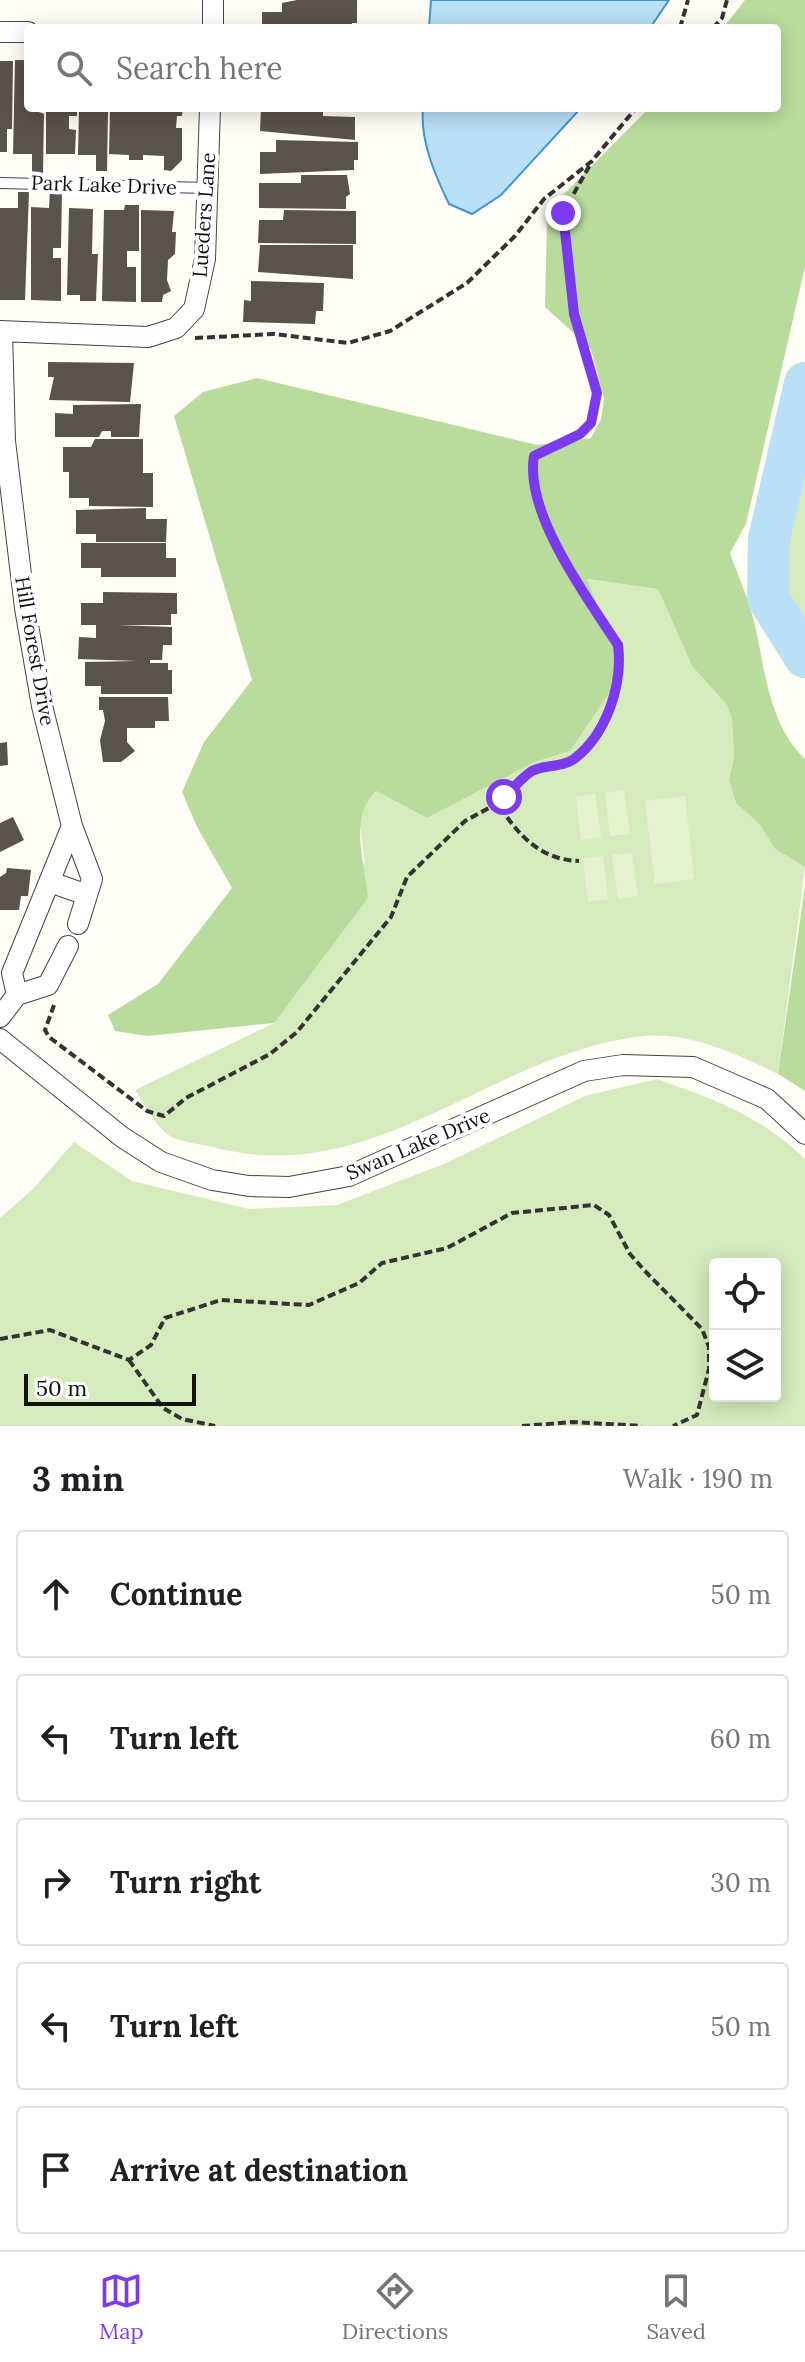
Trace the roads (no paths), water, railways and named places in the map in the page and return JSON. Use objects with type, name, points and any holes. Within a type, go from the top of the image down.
[{"type":"street","points":[[213,0],[213,24]]},
{"type":"street","points":[[0,32],[24,32]]},
{"type":"street","name":"Lueders Lane","points":[[1,331],[148,337],[176,328],[194,309],[205,259],[210,112]]},
{"type":"street","name":"Hill Forest Drive","points":[[1,331],[5,441],[25,608],[42,706],[72,826],[92,879],[78,924]]},
{"type":"street","points":[[17,995],[12,973],[72,826]]},
{"type":"street","points":[[50,882],[87,895]]},
{"type":"street","points":[[0,1017],[17,995],[48,985],[68,946]]},
{"type":"street","name":"Swan Lake Drive","points":[[0,1039],[122,1137],[161,1162],[212,1180],[289,1187],[349,1176],[584,1071],[623,1065],[693,1067],[767,1099],[805,1134]]},
{"type":"lane","name":"Park Lake Drive","points":[[0,183],[208,188]]},
{"type":"water","points":[[431,0],[669,0],[653,24],[429,24]]},
{"type":"water","points":[[423,112],[577,112],[501,195],[472,214],[449,204],[426,145]]},
{"type":"waterway","points":[[805,383],[769,539],[768,598],[805,657]]}]
